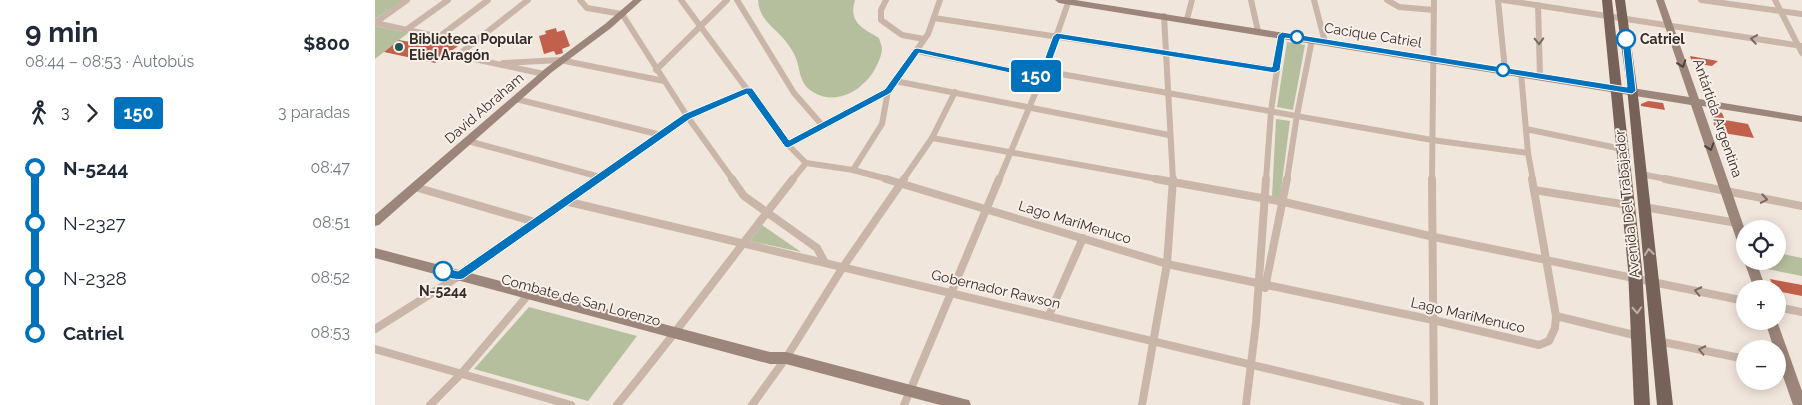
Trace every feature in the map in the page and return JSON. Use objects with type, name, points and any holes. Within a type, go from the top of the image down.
[{"type":"main road","name":"David Abraham","points":[[375,222],[544,74],[638,0]]},
{"type":"main road","name":"Cacique Catriel","points":[[1066,0],[1802,119]]},
{"type":"main road","name":"Avenida Del Trabajador","points":[[1607,0],[1635,278],[1641,405]]},
{"type":"main road","name":"Avenida Del Trabajador","points":[[1620,0],[1632,91],[1665,405]]},
{"type":"main road","name":"Antártida Argentina","points":[[1660,0],[1736,220]]},
{"type":"main road","name":"Combate de San Lorenzo","points":[[375,246],[463,273]]},
{"type":"main road","name":"Combate de San Lorenzo","points":[[375,253],[463,273],[678,330],[770,358],[786,358],[964,405]]},
{"type":"main road","points":[[1786,375],[1800,405]]},
{"type":"street","points":[[375,23],[407,0]]},
{"type":"street","points":[[406,30],[448,0]]},
{"type":"street","points":[[439,37],[488,0]]},
{"type":"street","points":[[528,0],[472,44],[460,56],[544,74]]},
{"type":"street","points":[[580,0],[587,8],[622,14],[656,70],[744,196],[817,248],[824,261]]},
{"type":"street","points":[[617,405],[678,330],[742,243],[806,162],[788,145],[681,0]]},
{"type":"street","points":[[656,70],[727,0]]},
{"type":"street","points":[[737,0],[794,93],[822,125]]},
{"type":"street","points":[[886,0],[881,10],[881,20],[902,35],[924,39]]},
{"type":"street","points":[[853,170],[882,124],[888,91],[924,39],[935,18],[940,0]]},
{"type":"street","points":[[904,405],[1043,74],[1057,36],[1066,0]]},
{"type":"street","points":[[1187,19],[1192,0]]},
{"type":"street","points":[[1251,0],[1258,31]]},
{"type":"street","points":[[1313,0],[1318,10],[1325,42]]},
{"type":"street","points":[[1387,0],[1399,6],[1434,10]]},
{"type":"street","points":[[1434,0],[1432,140],[1434,405]]},
{"type":"street","points":[[1498,0],[1505,70]]},
{"type":"street","points":[[1503,0],[1800,46]]},
{"type":"street","points":[[1701,0],[1802,14]]},
{"type":"street","points":[[1775,0],[1802,53]]},
{"type":"street","points":[[1538,5],[1540,76]]},
{"type":"street","points":[[1142,405],[1167,264],[1173,181],[1164,16]]},
{"type":"street","points":[[935,18],[1275,70]]},
{"type":"street","points":[[375,23],[472,44]]},
{"type":"street","points":[[1246,405],[1262,284],[1271,111],[1275,70],[1282,35]]},
{"type":"street","points":[[1262,284],[1284,202],[1297,115],[1312,40]]},
{"type":"street","points":[[917,50],[1043,74],[1297,115],[1432,140],[1528,153]]},
{"type":"street","points":[[496,64],[561,60],[664,81]]},
{"type":"street","points":[[1521,73],[1528,153],[1556,316],[1638,336]]},
{"type":"street","points":[[895,81],[1169,135]]},
{"type":"street","points":[[375,329],[463,273],[687,116],[749,90]]},
{"type":"street","points":[[788,145],[888,91]]},
{"type":"street","points":[[752,405],[786,358],[843,267],[932,138],[955,92]]},
{"type":"street","points":[[516,99],[661,135]]},
{"type":"street","points":[[1526,129],[1622,149]]},
{"type":"street","points":[[932,138],[1267,198],[1434,238],[1736,299]]},
{"type":"street","points":[[468,141],[600,177]]},
{"type":"street","name":"Lago MariMenuco","points":[[806,162],[853,170],[902,183],[1167,264],[1433,320],[1539,345],[1549,341],[1555,328],[1556,316]]},
{"type":"street","points":[[1641,174],[1802,206]]},
{"type":"street","points":[[415,187],[535,222]]},
{"type":"street","points":[[1534,190],[1628,205]]},
{"type":"street","name":"Gobernador Rawson","points":[[565,201],[824,261],[1420,405]]},
{"type":"street","points":[[1644,207],[1736,223]]},
{"type":"street","points":[[1049,315],[1083,238]]},
{"type":"street","points":[[430,405],[461,374],[531,291]]},
{"type":"street","points":[[1786,309],[1802,312]]},
{"type":"street","points":[[1658,340],[1736,357]]},
{"type":"street","points":[[375,349],[571,405]]},
{"type":"green space","points":[[375,0],[403,0],[375,19]]},
{"type":"green space","points":[[758,0],[855,0],[853,8],[855,19],[863,28],[879,38],[882,47],[880,59],[876,67],[858,89],[849,93],[831,98],[813,92],[802,80],[797,61],[791,49],[761,13]]},
{"type":"green space","points":[[375,26],[408,33],[375,59]]},
{"type":"green space","points":[[1287,42],[1305,45],[1293,110],[1277,107]]},
{"type":"green space","points":[[1276,119],[1290,121],[1280,198],[1272,196]]},
{"type":"green space","points":[[762,225],[801,252],[750,241]]},
{"type":"green space","points":[[1786,255],[1802,258],[1802,276],[1772,270],[1786,270]]},
{"type":"green space","points":[[529,307],[637,336],[588,401],[474,369]]},
{"type":"building","points":[[556,28],[557,32],[564,30],[570,46],[562,49],[563,53],[556,55],[554,51],[544,54],[539,36],[546,34],[545,31]]},
{"type":"building","points":[[399,40],[427,45],[433,41],[458,46],[435,63],[384,52]]},
{"type":"building","points":[[1690,56],[1718,61],[1712,66],[1692,63]]},
{"type":"building","points":[[1648,101],[1663,103],[1665,110],[1641,106],[1641,104]]},
{"type":"building","points":[[1715,111],[1722,113],[1725,120],[1748,124],[1754,138],[1717,132],[1710,114]]},
{"type":"building","points":[[1786,282],[1802,285],[1802,296],[1786,293]]},
{"type":"bus line","name":"150","points":[[443,271],[459,276],[687,116],[749,90],[788,145],[888,91],[917,50],[1042,77],[1057,36],[1275,70],[1282,35],[1632,91],[1626,39]]},
{"type":"place","name":"Catriel","points":[[1626,39]]},
{"type":"place","name":"Biblioteca Popular Eliel Aragón","points":[[399,47]]},
{"type":"place","name":"N-5244","points":[[443,271]]}]
